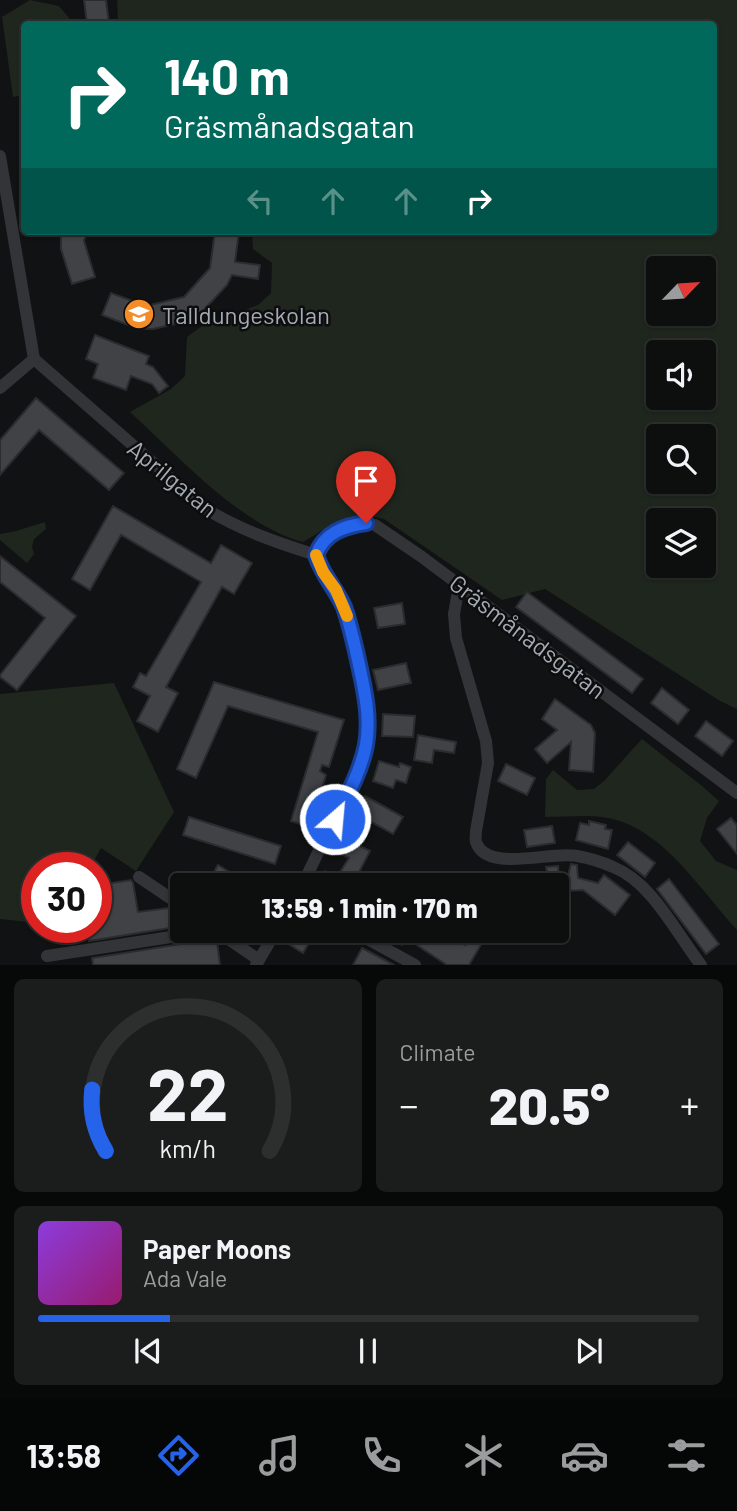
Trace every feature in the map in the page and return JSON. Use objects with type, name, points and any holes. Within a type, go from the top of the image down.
[{"type":"street","points":[[0,156],[34,359],[0,388]]},
{"type":"street","name":"Aprilgatan","points":[[34,359],[206,509],[260,536],[316,555]]},
{"type":"street","name":"Gräsmånadsgatan","points":[[316,555],[324,541],[344,527],[366,523],[375,525],[422,557],[737,793]]},
{"type":"street","points":[[308,873],[355,778],[368,731],[364,686],[352,634],[336,590],[319,565],[316,555]]},
{"type":"street","points":[[461,587],[454,614],[456,638],[486,741],[488,763],[476,842],[482,850],[502,859],[575,855],[614,867],[646,890],[701,965]]},
{"type":"street","points":[[139,877],[170,898]]},
{"type":"street","points":[[47,956],[170,937]]},
{"type":"street","points":[[233,943],[258,962],[269,943]]},
{"type":"street","points":[[375,943],[415,965]]},
{"type":"shaded area","points":[[30,0],[59,6],[72,21],[21,21],[21,96],[13,97],[2,17]]},
{"type":"shaded area","points":[[117,0],[737,0],[737,709],[720,701],[545,589],[502,600],[384,519],[372,516],[351,518],[332,525],[303,542],[280,534],[233,505],[130,412],[171,389],[185,376],[187,337],[205,324],[258,305],[271,293],[272,263],[253,249],[252,235],[717,235],[717,21],[118,21]]},
{"type":"shaded area","points":[[45,522],[46,529],[34,539],[34,554],[27,563],[0,540],[0,534]]},
{"type":"shaded area","points":[[114,683],[174,812],[136,871],[112,855],[112,852],[101,848],[99,852],[21,852],[21,921],[0,919],[0,694]]},
{"type":"shaded area","points":[[642,739],[719,801],[707,818],[700,841],[716,861],[737,870],[737,930],[684,868],[654,840],[637,829],[602,817],[545,817],[546,779],[553,770],[577,790],[594,789]]},
{"type":"building","points":[[84,0],[106,0],[109,21],[87,21]]},
{"type":"building","points":[[61,235],[86,235],[84,241],[95,277],[72,284],[61,249]]},
{"type":"building","points":[[214,235],[238,235],[235,262],[260,265],[258,279],[232,275],[227,285],[202,312],[188,321],[153,329],[136,328],[102,315],[111,293],[146,306],[184,297],[210,268]]},
{"type":"building","points":[[95,335],[149,356],[146,364],[153,367],[168,386],[159,393],[152,384],[131,376],[126,390],[93,378],[98,364],[86,359]]},
{"type":"building","points":[[36,398],[124,473],[109,490],[39,430],[0,475],[0,440]]},
{"type":"building","points":[[113,506],[211,563],[221,545],[252,563],[234,594],[222,587],[166,687],[178,693],[158,732],[137,721],[150,696],[133,687],[140,673],[146,676],[201,582],[121,535],[90,590],[72,579]]},
{"type":"building","points":[[0,556],[76,616],[17,690],[0,675],[45,618],[0,582]]},
{"type":"building","points":[[527,592],[643,679],[632,693],[516,607]]},
{"type":"building","points":[[402,603],[405,624],[378,628],[374,608]]},
{"type":"building","points":[[406,663],[411,683],[378,690],[373,670]]},
{"type":"building","points":[[214,682],[344,720],[329,767],[322,765],[320,771],[326,775],[310,827],[291,821],[318,732],[228,706],[196,778],[177,769]]},
{"type":"building","points":[[662,688],[689,710],[678,724],[651,703]]},
{"type":"building","points":[[555,699],[591,725],[595,733],[593,772],[569,770],[571,742],[547,763],[535,749],[557,730],[542,719]]},
{"type":"building","points":[[383,714],[415,716],[413,737],[382,736]]},
{"type":"building","points":[[706,721],[733,741],[722,756],[695,736]]},
{"type":"building","points":[[418,735],[456,742],[454,753],[434,750],[432,763],[414,760]]},
{"type":"building","points":[[379,761],[399,767],[400,763],[411,767],[406,783],[396,780],[393,788],[373,781]]},
{"type":"building","points":[[506,764],[535,778],[527,795],[498,781]]},
{"type":"building","points":[[365,796],[403,817],[393,834],[355,813]]},
{"type":"building","points":[[189,817],[281,846],[275,864],[183,835]]},
{"type":"building","points":[[731,818],[737,825],[737,854],[717,829]]},
{"type":"building","points":[[589,821],[606,825],[605,829],[612,830],[608,849],[576,840],[580,823],[589,825]]},
{"type":"building","points":[[552,826],[555,843],[527,847],[524,830]]},
{"type":"building","points":[[345,831],[359,839],[356,844],[370,851],[359,873],[340,873],[349,858],[335,851]]},
{"type":"building","points":[[628,842],[655,863],[645,877],[617,855]]},
{"type":"building","points":[[571,864],[577,865],[578,878],[598,883],[604,875],[630,895],[615,915],[583,890],[569,891]]},
{"type":"building","points":[[218,865],[231,873],[213,873]]},
{"type":"building","points":[[558,866],[559,873],[492,873],[547,872],[546,867]]},
{"type":"building","points":[[669,879],[719,944],[706,954],[657,889]]},
{"type":"building","points":[[131,880],[138,912],[170,909],[170,928],[112,937],[112,883]]},
{"type":"building","points":[[188,943],[217,943],[220,965],[93,965],[92,958]]},
{"type":"building","points":[[287,943],[309,943],[303,953]]},
{"type":"building","points":[[414,943],[482,943],[469,965],[447,965]]},
{"type":"building","points":[[362,948],[379,957],[394,965],[353,965]]},
{"type":"slow traffic","points":[[316,555],[347,616]]},
{"type":"place","name":"Talldungeskolan","points":[[139,314]]},
{"type":"route","points":[[335,819],[363,756],[368,731],[368,712],[346,615],[336,590],[323,572],[316,555],[319,547],[334,533],[344,527],[366,523]]}]
